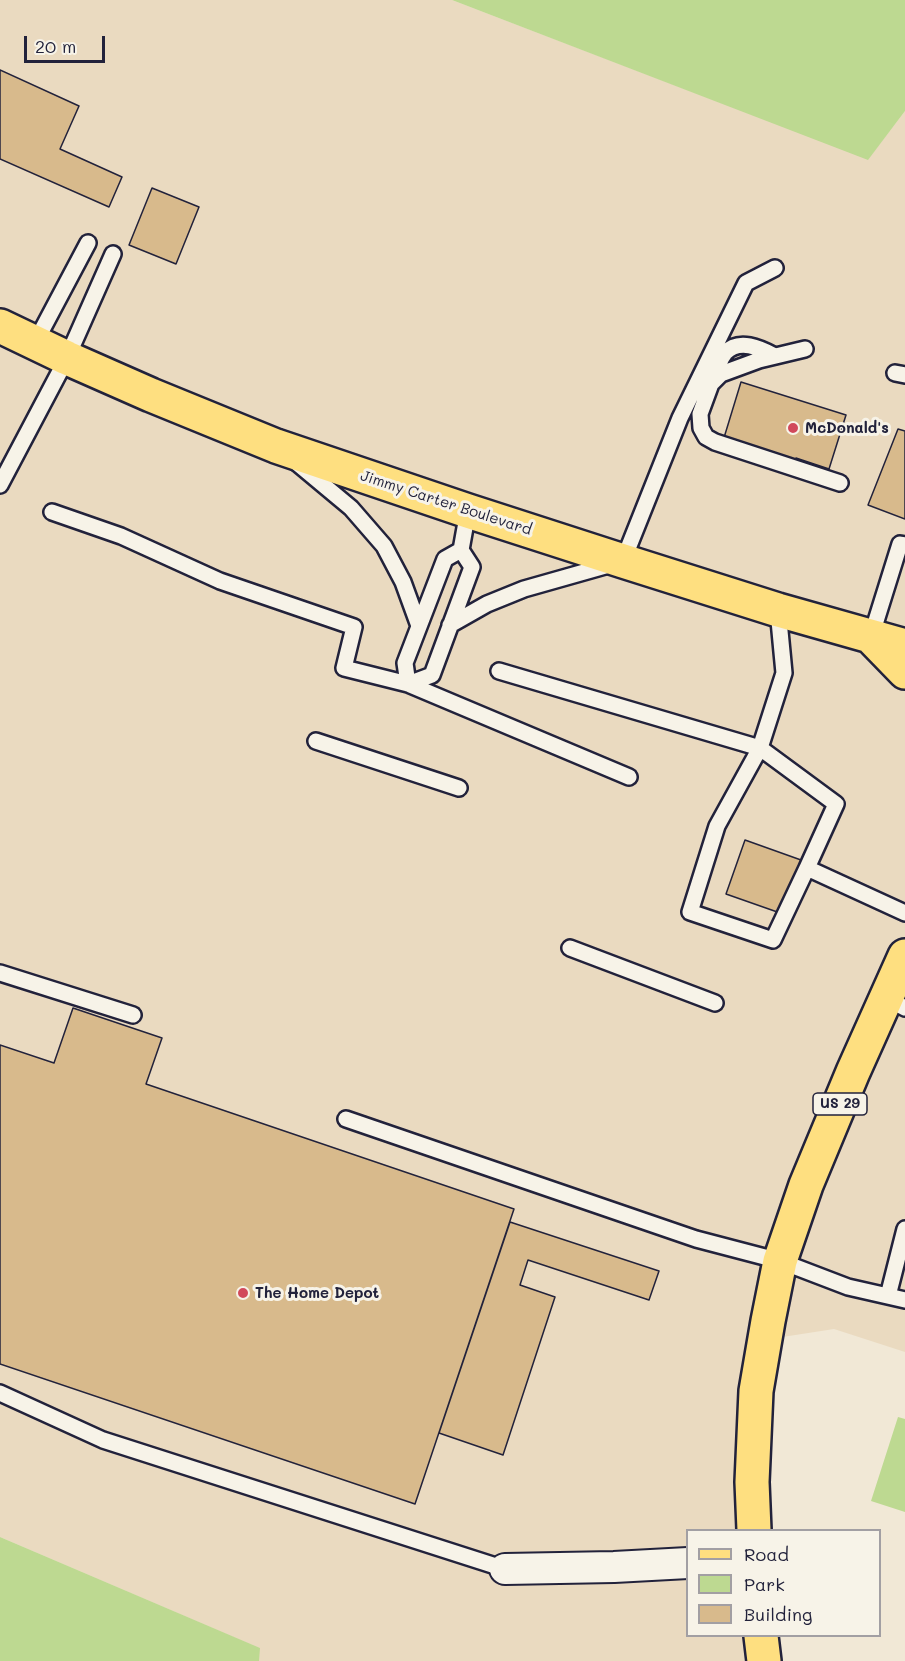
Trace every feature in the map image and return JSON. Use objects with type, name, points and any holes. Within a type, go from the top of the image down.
[{"type":"main road","name":"Jimmy Carter Boulevard","points":[[0,326],[151,395],[276,446],[623,561],[778,610],[905,646]]},
{"type":"main road","points":[[871,637],[905,672]]},
{"type":"main road","name":"US 29","points":[[754,1529],[752,1482],[756,1391],[780,1261],[806,1185],[853,1072],[896,1003],[905,956]]},
{"type":"main road","points":[[761,1637],[764,1661]]},
{"type":"street","points":[[505,1569],[686,1563]]},
{"type":"lane","points":[[35,343],[88,243]]},
{"type":"lane","points":[[0,484],[67,358],[113,254]]},
{"type":"lane","points":[[450,625],[486,604],[524,589],[623,561],[680,418],[746,283],[775,268]]},
{"type":"lane","points":[[805,349],[775,356],[760,348],[747,345],[736,346],[726,352],[721,359],[700,414],[701,428],[706,437],[715,442],[840,483]]},
{"type":"lane","points":[[276,446],[351,508],[384,546],[403,582],[419,626]]},
{"type":"lane","points":[[408,684],[432,675],[472,567],[461,550],[468,511]]},
{"type":"lane","points":[[52,512],[121,537],[220,581],[354,627],[344,668],[408,684],[629,777]]},
{"type":"lane","points":[[871,637],[900,544],[905,545]]},
{"type":"lane","points":[[408,684],[405,663],[445,559],[461,550]]},
{"type":"lane","points":[[499,671],[760,748],[836,804],[773,940],[690,912],[717,826],[760,748],[784,673],[778,610]]},
{"type":"lane","points":[[316,741],[459,788]]},
{"type":"lane","points":[[807,868],[905,914]]},
{"type":"lane","points":[[570,948],[715,1003]]},
{"type":"lane","points":[[0,974],[133,1015]]},
{"type":"lane","points":[[346,1119],[696,1239],[780,1261],[848,1287],[905,1300]]},
{"type":"lane","points":[[888,1296],[905,1229]]},
{"type":"lane","points":[[0,1393],[103,1440],[505,1569]]},
{"type":"shaded area","points":[[0,0],[452,0],[868,159],[905,111],[905,1352],[834,1329],[776,1338],[761,1529],[686,1529],[686,1637],[767,1637],[774,1661],[259,1661],[259,1648],[0,1537]]},
{"type":"green space","points":[[452,0],[905,0],[905,111],[868,160]]},
{"type":"green space","points":[[898,1417],[905,1419],[905,1512],[871,1501]]},
{"type":"green space","points":[[0,1537],[260,1648],[259,1661],[0,1661]]},
{"type":"building","points":[[0,70],[79,106],[60,149],[122,177],[109,207],[0,159]]},
{"type":"building","points":[[152,188],[199,207],[176,264],[129,245]]},
{"type":"building","points":[[741,382],[846,415],[829,469],[796,458],[795,463],[723,441]]},
{"type":"building","points":[[898,429],[905,431],[905,519],[868,505]]},
{"type":"building","points":[[745,840],[801,860],[783,914],[726,894]]},
{"type":"building","name":"The Home Depot","points":[[73,1008],[162,1038],[146,1084],[514,1209],[415,1504],[0,1364],[0,1045],[54,1063]]},
{"type":"building","points":[[510,1222],[659,1271],[649,1300],[528,1260],[520,1285],[555,1297],[503,1455],[439,1433]]},
{"type":"place","name":"McDonald's","points":[[793,428]]},
{"type":"place","name":"The Home Depot","points":[[243,1293]]}]
